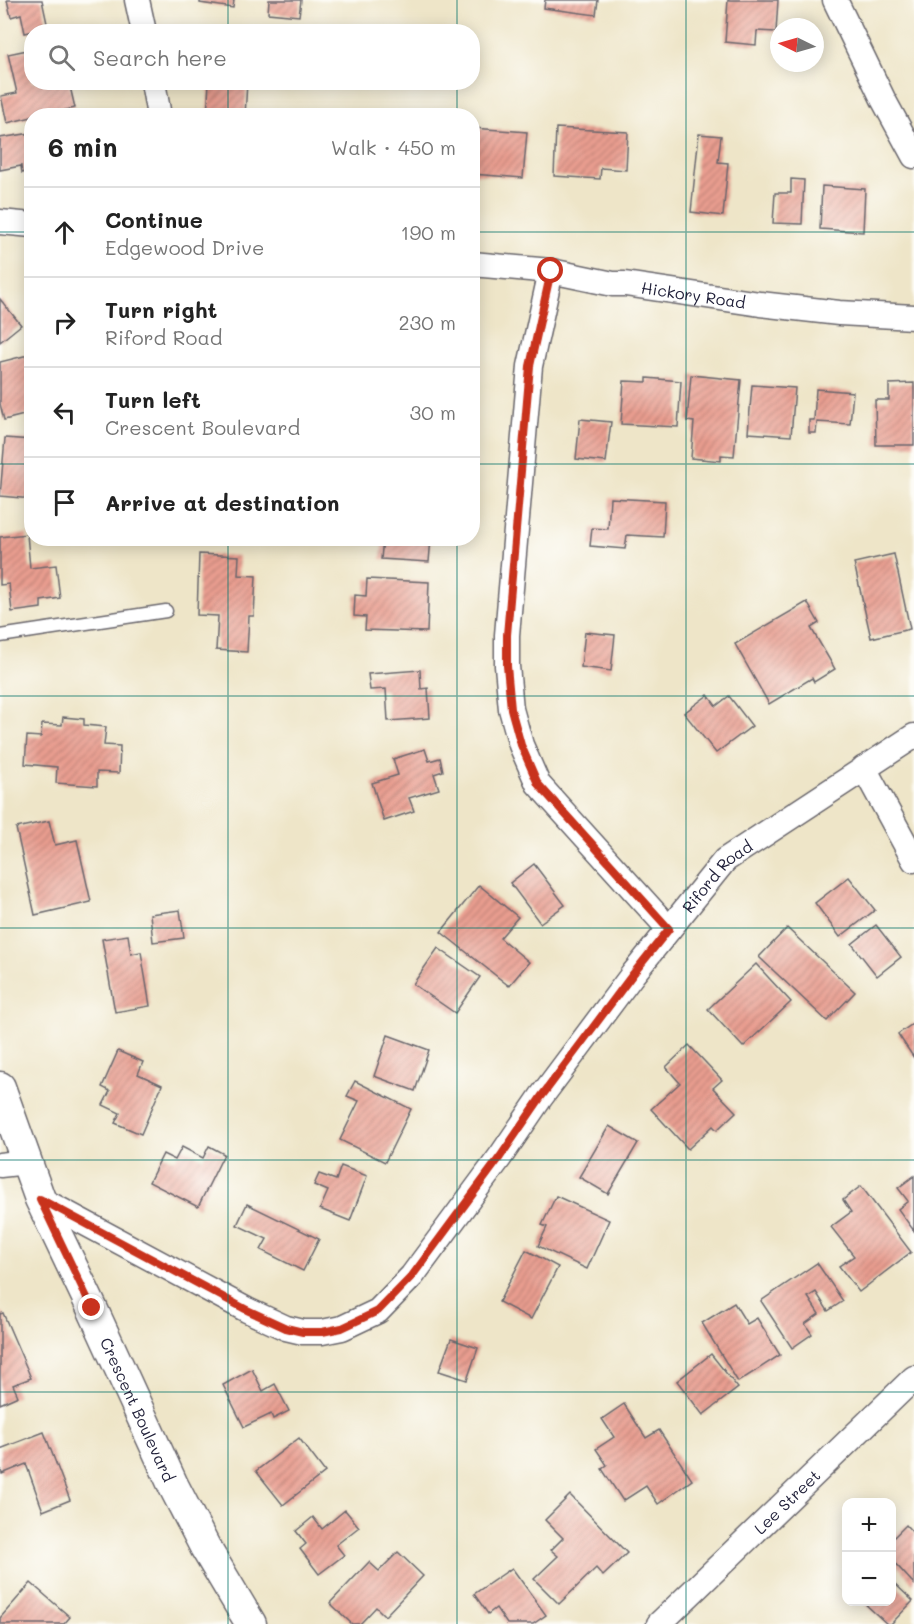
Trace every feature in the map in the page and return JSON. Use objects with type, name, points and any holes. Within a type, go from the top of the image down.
[{"type":"street","points":[[137,0],[142,24]]},
{"type":"street","points":[[835,0],[883,99],[914,156]]},
{"type":"street","points":[[154,90],[158,108]]},
{"type":"street","points":[[0,222],[24,224]]},
{"type":"street","name":"Hickory Road","points":[[480,265],[551,271],[612,284],[760,304],[839,313],[914,317]]},
{"type":"street","points":[[551,271],[530,366],[507,635],[511,709],[521,745],[538,784],[669,929]]},
{"type":"street","name":"Riford Road","points":[[40,1199],[247,1310],[286,1328],[303,1332],[322,1332],[342,1328],[378,1311],[412,1276],[633,974],[725,860],[914,736]]},
{"type":"street","points":[[864,768],[914,860]]},
{"type":"street","name":"Crescent Boulevard","points":[[0,1087],[13,1163],[40,1199],[173,1485],[245,1619]]},
{"type":"street","name":"Lee Street","points":[[659,1624],[914,1378]]},
{"type":"lane","points":[[0,636],[166,611]]},
{"type":"building","points":[[7,0],[42,0],[47,24],[24,24],[24,28],[21,14],[11,17]]},
{"type":"building","points":[[200,0],[234,0],[233,8],[200,3]]},
{"type":"building","points":[[269,0],[301,0],[299,16],[268,13]]},
{"type":"building","points":[[545,0],[598,0],[596,15],[544,8]]},
{"type":"building","points":[[728,0],[778,0],[777,18],[770,18],[770,32],[757,31],[756,45],[725,42]]},
{"type":"building","points":[[24,51],[24,90],[71,90],[75,108],[24,108],[24,119],[7,123],[1,96],[17,93],[8,54]]},
{"type":"building","points":[[209,90],[247,90],[245,108],[207,108]]},
{"type":"building","points":[[556,128],[628,132],[626,170],[601,168],[600,179],[554,176]]},
{"type":"building","points":[[480,129],[527,132],[523,178],[480,175]]},
{"type":"building","points":[[24,134],[24,173],[22,173],[21,166],[0,170],[0,138]]},
{"type":"building","points":[[699,134],[721,136],[718,162],[728,163],[723,216],[691,212]]},
{"type":"building","points":[[791,179],[804,180],[802,224],[773,223],[775,193],[791,193]]},
{"type":"building","points":[[822,186],[865,189],[863,232],[820,229]]},
{"type":"building","points":[[0,299],[21,325],[0,342]]},
{"type":"building","points":[[24,356],[24,415],[4,420],[0,404],[0,362]]},
{"type":"building","points":[[691,375],[741,380],[734,456],[721,455],[721,461],[691,458],[694,422],[687,421]]},
{"type":"building","points":[[647,378],[681,381],[678,427],[621,424],[624,381],[647,382]]},
{"type":"building","points":[[914,383],[914,445],[876,445],[875,400],[889,400],[889,384]]},
{"type":"building","points":[[752,385],[795,388],[791,436],[748,433]]},
{"type":"building","points":[[816,389],[853,392],[850,424],[817,422],[816,433],[809,433],[809,420],[814,420]]},
{"type":"building","points":[[580,419],[611,422],[606,462],[576,459]]},
{"type":"building","points":[[5,438],[24,439],[24,498],[0,496]]},
{"type":"building","points":[[610,498],[665,501],[663,537],[627,535],[625,549],[590,546],[592,528],[608,529]]},
{"type":"building","points":[[24,534],[24,546],[28,546],[30,568],[56,565],[60,598],[41,601],[41,608],[12,612],[9,584],[0,585],[0,537]]},
{"type":"building","points":[[382,546],[430,546],[429,562],[381,559]]},
{"type":"building","points":[[199,554],[239,556],[238,575],[256,576],[254,616],[249,616],[247,652],[216,650],[218,616],[197,615]]},
{"type":"building","points":[[894,554],[910,629],[871,638],[854,563]]},
{"type":"building","points":[[367,579],[429,582],[427,632],[365,630],[366,617],[354,616],[355,595],[366,596]]},
{"type":"building","points":[[807,602],[819,623],[811,628],[835,669],[814,682],[812,678],[769,704],[735,644]]},
{"type":"building","points":[[585,632],[615,635],[611,671],[581,667]]},
{"type":"building","points":[[420,670],[421,689],[428,688],[430,718],[388,721],[386,689],[370,690],[368,674]]},
{"type":"building","points":[[708,695],[716,706],[729,696],[752,726],[716,753],[684,713]]},
{"type":"building","points":[[63,717],[84,719],[84,725],[106,727],[104,745],[120,746],[119,773],[97,772],[97,786],[56,783],[57,767],[25,764],[27,736],[41,737],[42,724],[62,725]]},
{"type":"building","points":[[425,749],[429,761],[440,758],[443,771],[434,774],[439,789],[409,798],[414,811],[384,821],[372,783],[398,775],[393,759]]},
{"type":"building","points":[[49,821],[55,845],[77,840],[91,902],[35,915],[16,828]]},
{"type":"building","points":[[534,864],[565,905],[540,923],[510,883]]},
{"type":"building","points":[[849,877],[875,910],[840,937],[815,903]]},
{"type":"building","points":[[479,885],[518,917],[500,938],[529,962],[509,986],[441,932]]},
{"type":"building","points":[[180,910],[184,938],[153,942],[150,914]]},
{"type":"building","points":[[876,925],[901,957],[877,976],[852,944]]},
{"type":"building","points":[[787,928],[855,992],[827,1021],[759,957]]},
{"type":"building","points":[[128,935],[131,954],[141,952],[150,1006],[115,1012],[102,939]]},
{"type":"building","points":[[438,948],[480,977],[455,1013],[413,984]]},
{"type":"building","points":[[756,964],[791,1002],[743,1047],[708,1009]]},
{"type":"building","points":[[914,1023],[914,1058],[898,1034]]},
{"type":"building","points":[[388,1035],[429,1050],[415,1091],[374,1076]]},
{"type":"building","points":[[689,1045],[722,1080],[713,1088],[736,1112],[717,1130],[713,1126],[688,1149],[651,1109],[680,1083],[666,1067]]},
{"type":"building","points":[[118,1051],[143,1062],[138,1074],[162,1085],[141,1134],[115,1123],[120,1113],[103,1105],[110,1091],[102,1087]]},
{"type":"building","points":[[355,1081],[411,1109],[385,1162],[340,1140],[359,1101],[347,1096]]},
{"type":"building","points":[[609,1126],[638,1143],[608,1194],[579,1177]]},
{"type":"building","points":[[209,1146],[224,1154],[198,1207],[149,1182],[163,1154],[175,1160],[182,1147],[203,1158]]},
{"type":"building","points":[[341,1166],[367,1176],[350,1221],[320,1209],[328,1191],[314,1185],[319,1174],[336,1180]]},
{"type":"building","points":[[914,1176],[914,1231],[898,1209],[908,1201],[898,1188]]},
{"type":"building","points":[[861,1186],[911,1252],[859,1292],[839,1266],[854,1256],[831,1227],[851,1212],[843,1200]]},
{"type":"building","points":[[556,1196],[609,1220],[587,1269],[538,1246],[547,1227],[542,1225]]},
{"type":"building","points":[[247,1204],[319,1239],[303,1271],[261,1250],[267,1239],[237,1225]]},
{"type":"building","points":[[526,1250],[558,1267],[531,1319],[499,1302]]},
{"type":"building","points":[[817,1263],[843,1301],[828,1311],[816,1292],[808,1297],[819,1314],[805,1324],[812,1334],[792,1348],[761,1301]]},
{"type":"building","points":[[734,1303],[747,1324],[757,1318],[780,1355],[738,1382],[702,1323]]},
{"type":"building","points":[[3,1313],[31,1378],[13,1385],[18,1396],[0,1404],[0,1314]]},
{"type":"building","points":[[451,1339],[478,1348],[467,1380],[439,1371]]},
{"type":"building","points":[[711,1354],[738,1388],[703,1415],[677,1381]]},
{"type":"building","points":[[252,1369],[263,1391],[275,1384],[289,1411],[273,1419],[271,1414],[244,1427],[223,1385]]},
{"type":"building","points":[[624,1404],[646,1438],[659,1430],[692,1480],[658,1504],[646,1486],[623,1501],[602,1469],[607,1465],[596,1449],[614,1437],[602,1419]]},
{"type":"building","points":[[44,1432],[70,1500],[43,1511],[26,1464],[2,1474],[0,1449]]},
{"type":"building","points":[[299,1438],[325,1472],[283,1505],[256,1471]]},
{"type":"building","points":[[570,1495],[627,1553],[603,1576],[596,1568],[559,1604],[534,1579],[558,1556],[551,1550],[563,1538],[545,1520]]},
{"type":"building","points":[[345,1510],[359,1527],[336,1545],[344,1555],[319,1574],[300,1549],[306,1544],[296,1531],[313,1517],[322,1529]]},
{"type":"building","points":[[906,1525],[914,1534],[914,1584],[896,1564],[896,1535]]},
{"type":"building","points":[[398,1552],[423,1576],[385,1616],[376,1607],[360,1624],[352,1624],[330,1603],[369,1562],[379,1571]]},
{"type":"building","points":[[512,1568],[546,1615],[533,1624],[507,1624],[496,1608],[488,1614],[474,1594]]},
{"type":"building","points":[[31,1583],[70,1617],[64,1624],[0,1624],[0,1618]]},
{"type":"building","points":[[896,1585],[913,1601],[891,1624],[887,1624],[867,1606],[896,1606]]},
{"type":"route","points":[[92,1308],[40,1199],[247,1310],[286,1328],[303,1332],[322,1332],[342,1328],[378,1311],[412,1276],[500,1157],[541,1097],[669,929],[538,784],[521,745],[511,709],[507,635],[530,366],[551,271]]}]
